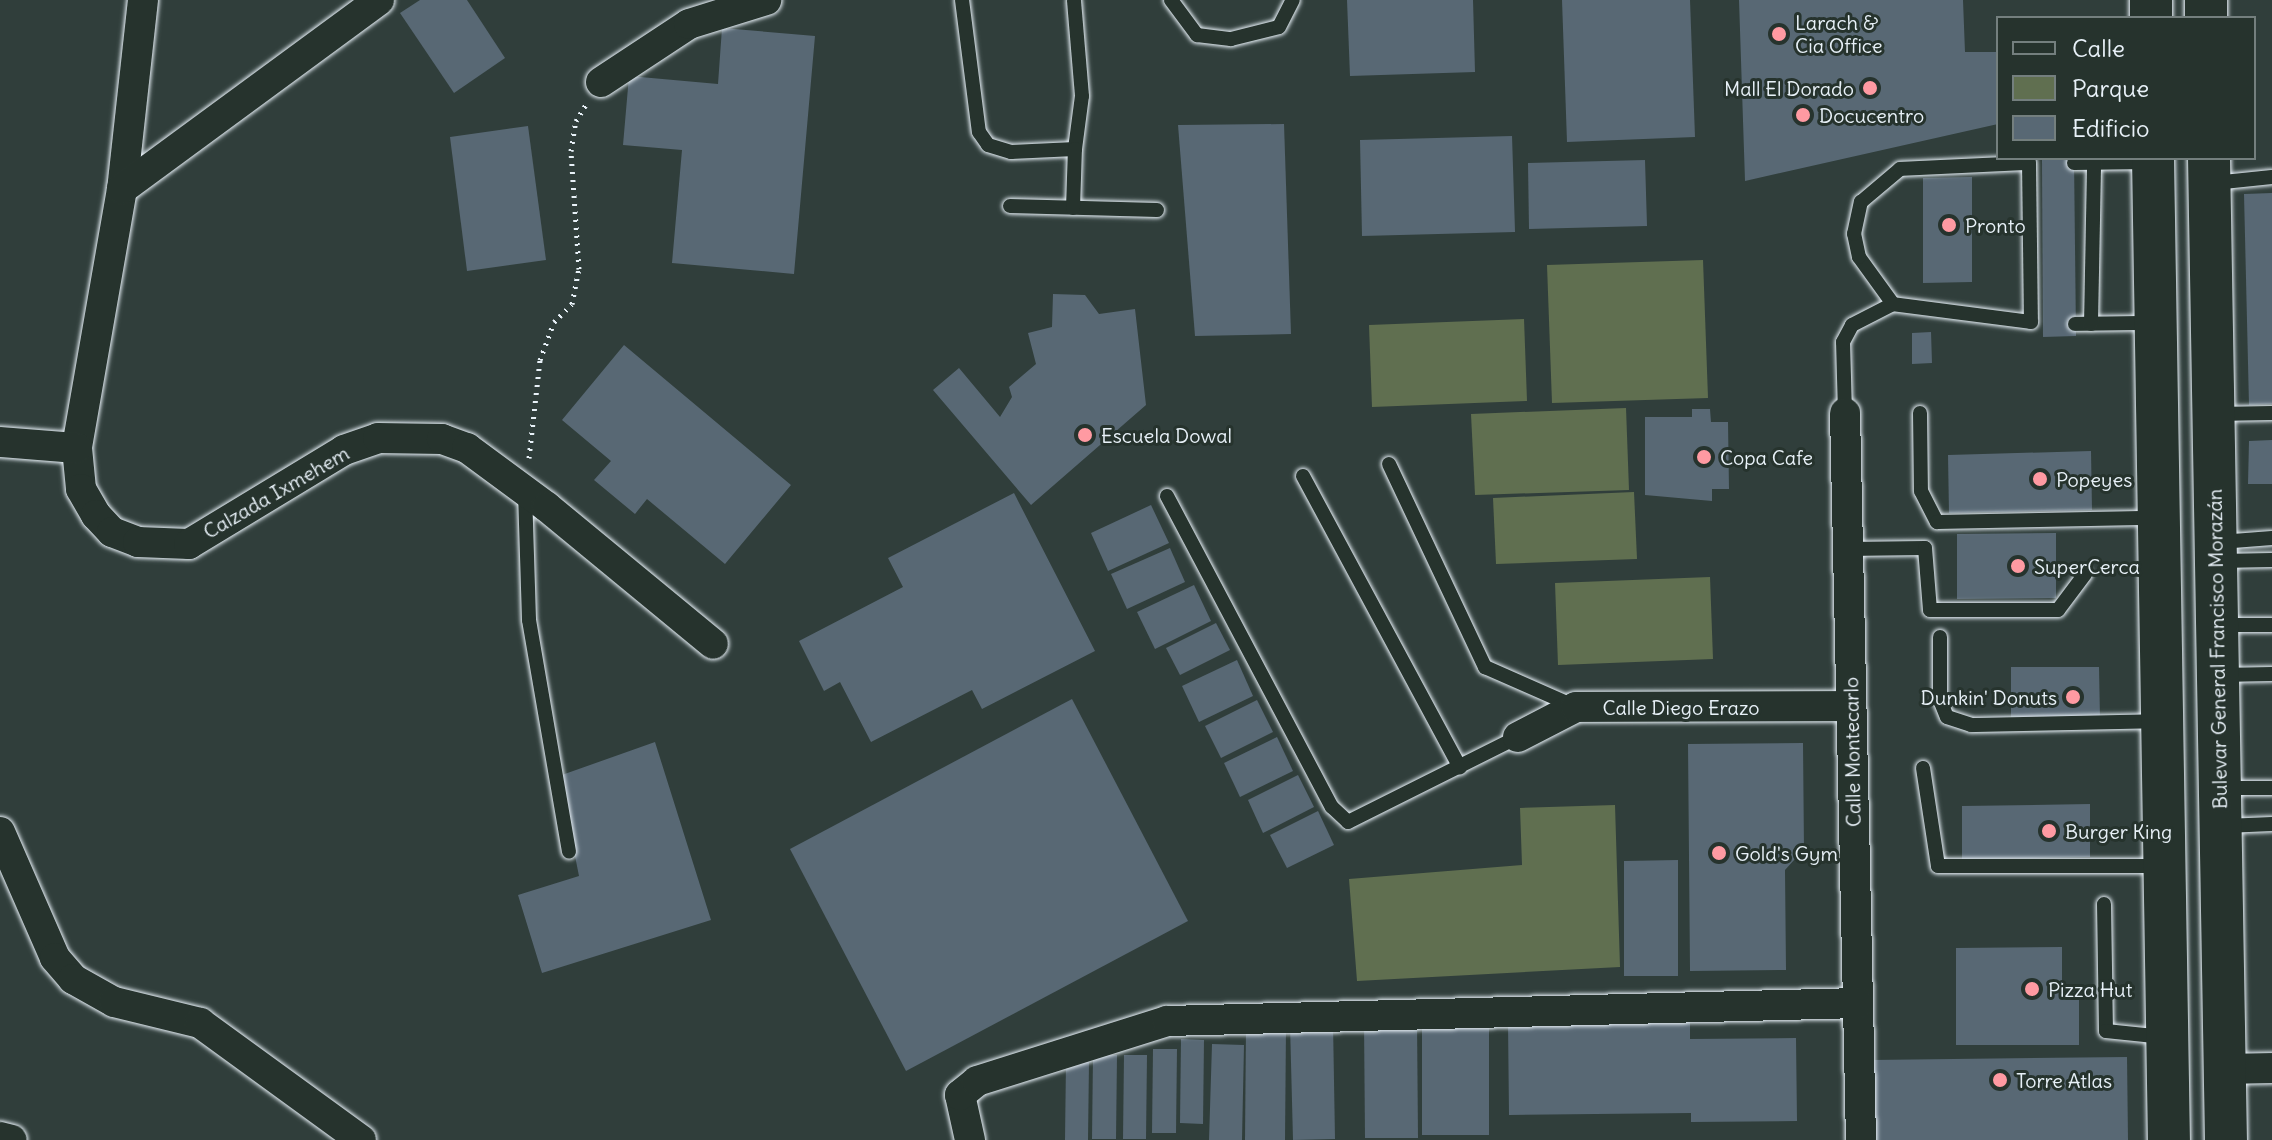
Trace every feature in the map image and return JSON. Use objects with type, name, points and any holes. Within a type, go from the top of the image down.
[{"type":"main road","points":[[2154,160],[2169,1140]]},
{"type":"main road","name":"Bulevar General Francisco Morazán","points":[[2209,171],[2226,1140]]},
{"type":"street","name":"Calzada Ixmehem","points":[[143,0],[122,189],[77,448],[81,489],[96,515],[112,532],[164,547],[189,544],[344,450],[378,438],[414,434],[467,448],[525,491],[713,644]]},
{"type":"street","points":[[122,189],[379,0]]},
{"type":"street","points":[[601,82],[689,24],[766,0]]},
{"type":"street","name":"Calle Montecarlo","points":[[1845,413],[1861,1140]]},
{"type":"street","points":[[0,442],[77,448]]},
{"type":"street","name":"Calle Diego Erazo","points":[[1518,737],[1576,707],[1851,706]]},
{"type":"street","points":[[0,832],[55,958],[73,979],[114,1002],[200,1023],[361,1140]]},
{"type":"street","points":[[970,1140],[960,1095],[977,1081],[1167,1021],[1858,1003]]},
{"type":"street","points":[[2225,1069],[2272,1068]]},
{"type":"street","points":[[0,1137],[12,1140]]},
{"type":"lane","points":[[962,0],[974,108],[988,145],[1011,152],[1075,149]]},
{"type":"lane","points":[[1073,208],[1075,149],[1082,96],[1074,0]]},
{"type":"lane","points":[[1171,0],[1197,35],[1231,39],[1279,27],[1293,0]]},
{"type":"lane","points":[[2074,163],[2154,160]]},
{"type":"lane","points":[[2094,162],[2083,324],[2156,323]]},
{"type":"lane","points":[[1845,413],[1843,342],[1852,325],[1893,304],[2031,322],[2029,163],[1900,169],[1861,202],[1854,234],[1859,257],[1893,304]]},
{"type":"lane","points":[[2209,171],[2272,177]]},
{"type":"lane","points":[[1010,206],[1157,210]]},
{"type":"lane","points":[[1920,413],[1921,491],[1937,522],[2159,518]]},
{"type":"lane","points":[[2213,414],[2272,413]]},
{"type":"lane","points":[[1389,464],[1485,667],[1576,707]]},
{"type":"lane","points":[[1303,476],[1460,767]]},
{"type":"lane","points":[[525,491],[529,620],[569,852]]},
{"type":"lane","points":[[1167,496],[1332,807],[1348,822],[1518,737]]},
{"type":"lane","points":[[2216,552],[2272,538]]},
{"type":"lane","points":[[1847,549],[1925,548],[1930,610],[2058,610],[2085,574]]},
{"type":"lane","points":[[2216,552],[2272,560]]},
{"type":"lane","points":[[2217,625],[2272,625]]},
{"type":"lane","points":[[1940,637],[1940,700],[1947,717],[1971,725],[2162,721]]},
{"type":"lane","points":[[2218,675],[2272,674]]},
{"type":"lane","points":[[1923,768],[1938,866],[2165,866]]},
{"type":"lane","points":[[2220,807],[2272,788]]},
{"type":"lane","points":[[2220,807],[2272,824]]},
{"type":"lane","points":[[2104,904],[2106,1031],[2167,1037]]},
{"type":"path","points":[[525,491],[540,360],[554,322],[572,304],[579,269],[571,151],[576,121],[601,82]]},
{"type":"green space","points":[[1703,260],[1708,398],[1552,403],[1547,265]]},
{"type":"green space","points":[[1524,319],[1527,401],[1372,407],[1369,325]]},
{"type":"green space","points":[[1626,408],[1629,490],[1475,495],[1471,414]]},
{"type":"green space","points":[[1634,492],[1637,559],[1496,564],[1493,498]]},
{"type":"green space","points":[[1710,577],[1713,659],[1558,665],[1555,583]]},
{"type":"green space","points":[[1615,805],[1620,967],[1357,981],[1349,879],[1522,865],[1520,808]]},
{"type":"building","points":[[420,0],[467,0],[505,58],[454,93],[400,13]]},
{"type":"building","points":[[1347,0],[1473,0],[1475,72],[1350,76]]},
{"type":"building","points":[[1562,0],[1690,0],[1695,137],[1567,142]]},
{"type":"building","name":"Mall El Dorado","points":[[1739,0],[1963,0],[1965,52],[1996,52],[1996,124],[1745,181]]},
{"type":"building","points":[[722,28],[815,36],[794,274],[672,263],[682,150],[623,145],[629,76],[718,84]]},
{"type":"building","points":[[1284,124],[1291,334],[1195,336],[1178,125]]},
{"type":"building","points":[[528,126],[546,260],[467,271],[450,137]]},
{"type":"building","points":[[1512,136],[1515,232],[1362,236],[1360,140]]},
{"type":"building","points":[[1645,160],[1647,226],[1529,229],[1528,163]]},
{"type":"building","points":[[2042,160],[2074,160],[2076,336],[2043,337]]},
{"type":"building","points":[[1972,177],[1972,282],[1923,283],[1923,178]]},
{"type":"building","points":[[2272,193],[2272,404],[2249,405],[2244,194]]},
{"type":"building","points":[[1053,294],[1085,295],[1099,314],[1135,309],[1146,405],[1031,505],[933,390],[959,368],[1000,417],[1012,397],[1009,387],[1036,364],[1028,333],[1052,327]]},
{"type":"building","points":[[1931,332],[1932,363],[1912,364],[1912,333]]},
{"type":"building","points":[[624,345],[791,485],[725,564],[647,499],[635,514],[594,480],[611,461],[562,420]]},
{"type":"building","points":[[1692,409],[1710,409],[1711,422],[1728,422],[1729,489],[1712,489],[1712,501],[1645,495],[1645,417],[1692,417]]},
{"type":"building","points":[[2272,440],[2272,484],[2248,484],[2249,441]]},
{"type":"building","points":[[2091,451],[2092,510],[1949,513],[1948,455]]},
{"type":"building","points":[[1014,493],[1095,651],[982,709],[972,690],[871,742],[840,682],[824,691],[799,641],[903,587],[888,558]]},
{"type":"building","points":[[1151,505],[1169,543],[1108,571],[1091,533]]},
{"type":"building","points":[[2056,533],[2056,598],[1957,599],[1957,534]]},
{"type":"building","points":[[1170,548],[1185,582],[1127,609],[1111,574]]},
{"type":"building","points":[[1194,585],[1211,621],[1155,649],[1137,612]]},
{"type":"building","points":[[1216,623],[1230,650],[1180,675],[1166,648]]},
{"type":"building","points":[[1237,660],[1253,696],[1199,722],[1182,686]]},
{"type":"building","points":[[2011,667],[2099,667],[2100,719],[2011,719]]},
{"type":"building","points":[[1072,699],[1188,921],[906,1071],[790,849]]},
{"type":"building","points":[[1257,700],[1273,732],[1221,758],[1205,726]]},
{"type":"building","points":[[1277,737],[1293,771],[1240,797],[1224,763]]},
{"type":"building","points":[[655,742],[711,920],[542,973],[518,895],[579,876],[559,776]]},
{"type":"building","points":[[1803,743],[1804,849],[1785,870],[1786,970],[1690,971],[1688,744]]},
{"type":"building","points":[[1298,775],[1314,807],[1263,833],[1248,800]]},
{"type":"building","points":[[2090,804],[2090,857],[1962,859],[1962,806]]},
{"type":"building","points":[[1318,811],[1334,845],[1287,868],[1270,835]]},
{"type":"building","points":[[1678,860],[1678,976],[1624,976],[1624,861]]},
{"type":"building","points":[[2062,947],[2062,990],[2079,990],[2079,1045],[1956,1045],[1956,948]]},
{"type":"building","points":[[1422,1019],[1489,1020],[1489,1135],[1422,1135]]},
{"type":"building","points":[[1364,1021],[1417,1021],[1418,1138],[1365,1138]]},
{"type":"building","points":[[1690,1021],[1690,1039],[1796,1038],[1797,1121],[1691,1122],[1691,1113],[1509,1115],[1508,1023]]},
{"type":"building","points":[[1333,1023],[1335,1139],[1293,1140],[1290,1024]]},
{"type":"building","points":[[1246,1027],[1286,1027],[1285,1140],[1245,1140]]},
{"type":"building","points":[[1181,1039],[1204,1040],[1203,1124],[1180,1123]]},
{"type":"building","points":[[1212,1044],[1244,1045],[1242,1140],[1209,1140]]},
{"type":"building","points":[[1153,1049],[1177,1049],[1176,1133],[1152,1133]]},
{"type":"building","points":[[1093,1055],[1117,1055],[1116,1139],[1092,1139]]},
{"type":"building","points":[[1124,1055],[1147,1055],[1146,1139],[1123,1139]]},
{"type":"building","name":"Torre Atlas","points":[[2127,1057],[2128,1140],[1872,1140],[1871,1060]]},
{"type":"building","points":[[1066,1061],[1089,1062],[1088,1140],[1065,1140]]},
{"type":"place","name":"Larach & Cia Office","points":[[1779,34]]},
{"type":"place","name":"Mall El Dorado","points":[[1870,88]]},
{"type":"place","name":"Docucentro","points":[[1803,115]]},
{"type":"place","name":"Pronto","points":[[1949,225]]},
{"type":"place","name":"Escuela Dowal","points":[[1085,435]]},
{"type":"place","name":"Copa Cafe","points":[[1704,457]]},
{"type":"place","name":"Popeyes","points":[[2040,479]]},
{"type":"place","name":"SuperCerca","points":[[2018,566]]},
{"type":"place","name":"Dunkin' Donuts","points":[[2073,697]]},
{"type":"place","name":"Burger King","points":[[2049,831]]},
{"type":"place","name":"Gold's Gym","points":[[1719,853]]},
{"type":"place","name":"Pizza Hut","points":[[2032,989]]},
{"type":"place","name":"Torre Atlas","points":[[2000,1080]]}]
